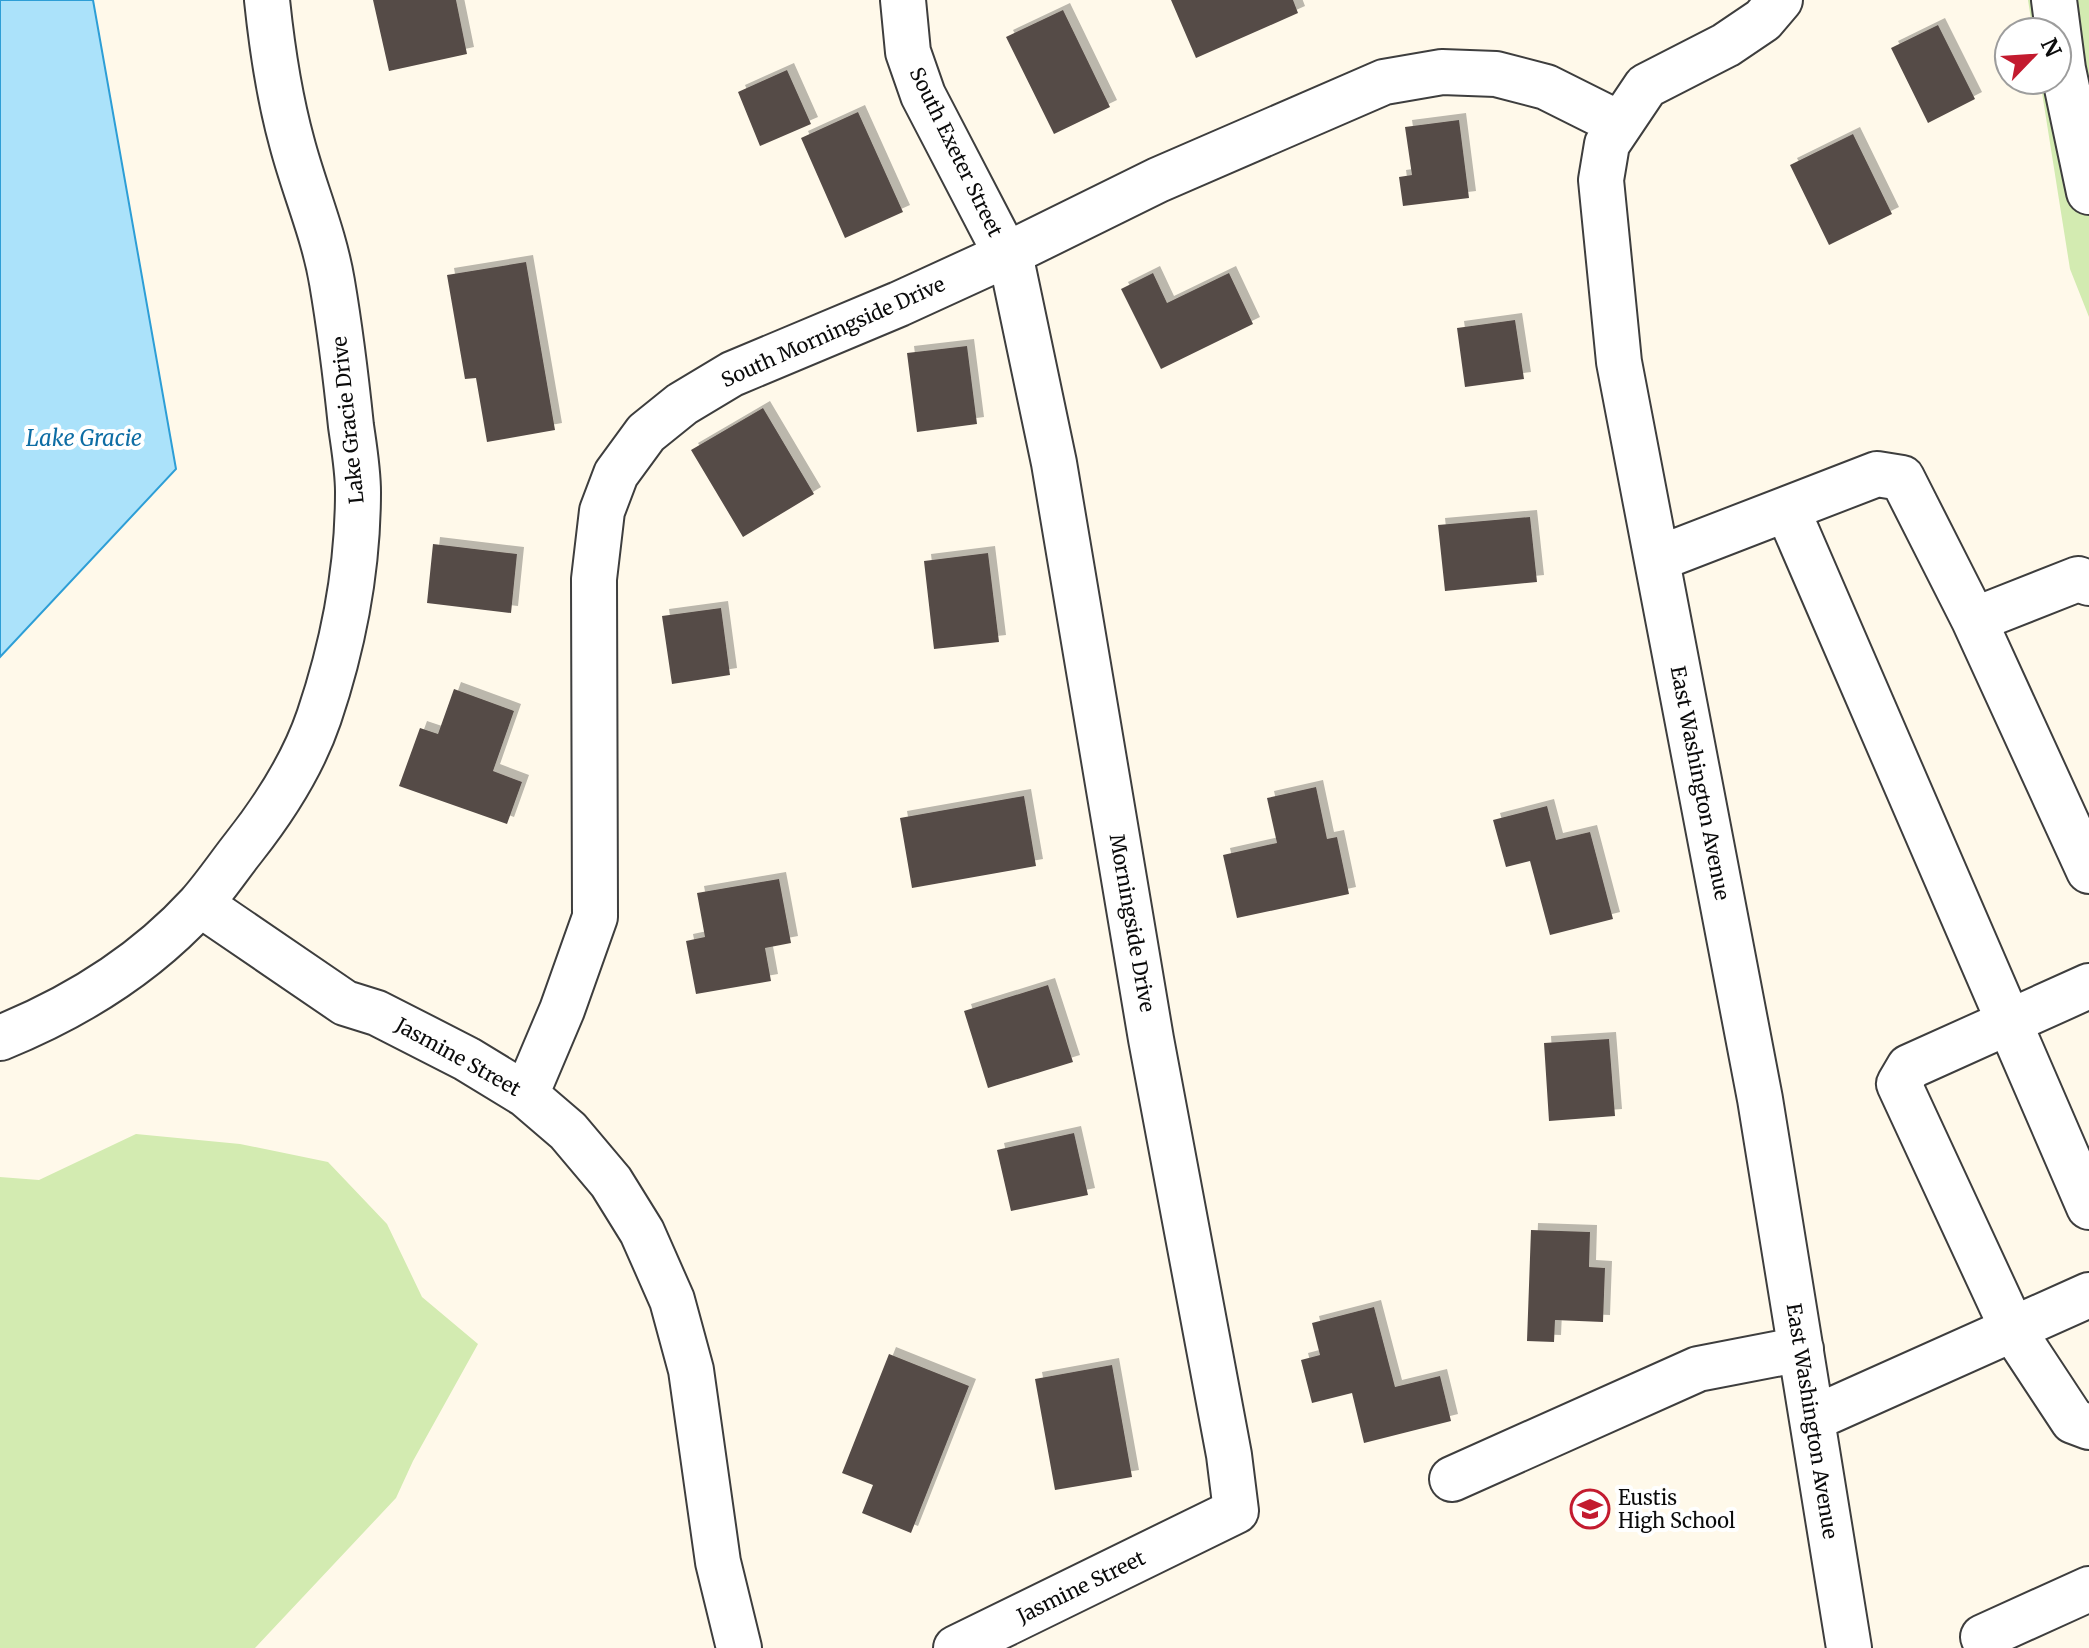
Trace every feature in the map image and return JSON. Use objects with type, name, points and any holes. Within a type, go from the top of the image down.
[{"type":"street","name":"Lake Gracie Drive","points":[[200,904],[265,820],[300,761],[319,718],[340,638],[354,558],[358,489],[332,279],[292,143],[272,48],[267,0]]},
{"type":"street","name":"South Exeter Street","points":[[903,0],[908,52],[923,95],[1006,255]]},
{"type":"street","name":"East Washington Avenue","points":[[1780,0],[1763,20],[1726,45],[1646,86],[1607,144],[1601,180],[1619,362],[1760,1099],[1849,1648]]},
{"type":"street","points":[[2054,0],[2063,69],[2089,192]]},
{"type":"street","name":"South Morningside Drive","points":[[526,1095],[562,1010],[595,917],[594,579],[602,511],[616,474],[646,433],[682,404],[732,374],[899,304],[1158,180],[1384,82],[1442,72],[1496,74],[1546,87],[1620,124]]},
{"type":"street","name":"Morningside Drive","points":[[1006,255],[1013,268],[1054,463],[1151,1039],[1229,1455],[1236,1511],[1162,1548]]},
{"type":"street","points":[[1657,559],[1877,474],[1902,478],[1974,620],[2089,871]]},
{"type":"street","points":[[1787,509],[2089,1207]]},
{"type":"street","points":[[1974,620],[2078,579],[2089,583]]},
{"type":"street","points":[[0,1038],[30,1026],[101,987],[156,947],[200,904]]},
{"type":"street","name":"Jasmine Street","points":[[200,904],[345,1003],[377,1013],[467,1059],[526,1095],[568,1131],[611,1182],[642,1232],[672,1300],[691,1370],[718,1562],[739,1648]]},
{"type":"street","points":[[2089,986],[1909,1067],[1899,1084],[2013,1330],[2073,1421],[2089,1427]]},
{"type":"street","points":[[1812,1419],[2089,1295]]},
{"type":"street","points":[[1452,1479],[1698,1369],[1801,1349]]},
{"type":"street","name":"Jasmine Street","points":[[956,1648],[1162,1548]]},
{"type":"street","points":[[1988,1648],[1983,1637],[2089,1589]]},
{"type":"green space","points":[[2028,0],[2089,0],[2089,317],[2070,269],[2043,96],[2073,96],[2073,16],[2030,16]]},
{"type":"green space","points":[[136,1134],[240,1144],[328,1162],[387,1224],[422,1297],[478,1344],[396,1498],[255,1648],[0,1648],[0,1177],[39,1180]]},
{"type":"water","name":"Lake Gracie","points":[[0,0],[93,0],[176,469],[0,657]]},
{"type":"building","points":[[373,0],[456,0],[467,54],[389,71]]},
{"type":"building","points":[[1171,0],[1293,0],[1298,13],[1196,58]]},
{"type":"building","points":[[1063,10],[1110,107],[1054,134],[1006,37]]},
{"type":"building","points":[[1938,25],[1975,99],[1928,123],[1891,48]]},
{"type":"building","points":[[787,70],[811,124],[760,146],[738,92]]},
{"type":"building","points":[[858,112],[903,212],[845,238],[801,138]]},
{"type":"building","points":[[1459,120],[1469,198],[1403,206],[1399,177],[1412,175],[1405,127]]},
{"type":"building","points":[[1853,134],[1892,214],[1829,245],[1790,165]]},
{"type":"building","points":[[526,262],[555,430],[487,442],[476,378],[465,379],[447,275]]},
{"type":"building","points":[[1153,273],[1167,303],[1229,273],[1253,324],[1161,369],[1121,289]]},
{"type":"building","points":[[1515,320],[1524,379],[1465,387],[1457,328]]},
{"type":"building","points":[[967,346],[977,424],[917,432],[907,353]]},
{"type":"building","points":[[763,408],[814,494],[743,537],[691,450]]},
{"type":"building","points":[[1530,517],[1537,582],[1445,591],[1438,525]]},
{"type":"building","points":[[433,544],[517,554],[511,613],[427,603]]},
{"type":"building","points":[[988,553],[999,642],[934,649],[924,561]]},
{"type":"building","points":[[721,608],[730,675],[672,684],[662,616]]},
{"type":"building","points":[[454,689],[514,711],[493,771],[522,782],[507,824],[399,786],[420,728],[438,734]]},
{"type":"building","points":[[1316,787],[1327,839],[1337,837],[1349,894],[1237,918],[1223,855],[1277,843],[1267,798]]},
{"type":"building","points":[[1024,796],[1036,866],[912,888],[900,818]]},
{"type":"building","points":[[1547,806],[1556,840],[1590,832],[1613,919],[1550,935],[1530,861],[1506,867],[1493,820]]},
{"type":"building","points":[[779,879],[791,943],[765,948],[771,981],[696,994],[686,941],[705,937],[697,893]]},
{"type":"building","points":[[1048,985],[1073,1062],[988,1088],[964,1011]]},
{"type":"building","points":[[1609,1039],[1615,1116],[1549,1121],[1544,1043]]},
{"type":"building","points":[[1074,1133],[1088,1195],[1011,1211],[997,1150]]},
{"type":"building","points":[[1531,1230],[1590,1232],[1589,1267],[1605,1268],[1603,1322],[1555,1320],[1554,1342],[1527,1341]]},
{"type":"building","points":[[1374,1307],[1395,1387],[1440,1376],[1451,1421],[1364,1443],[1352,1393],[1312,1403],[1301,1360],[1320,1355],[1312,1323]]},
{"type":"building","points":[[889,1354],[969,1386],[911,1533],[862,1513],[873,1485],[842,1473]]},
{"type":"building","points":[[1112,1365],[1132,1477],[1055,1490],[1035,1379]]},
{"type":"place","name":"Eustis High School","points":[[1590,1509]]}]
